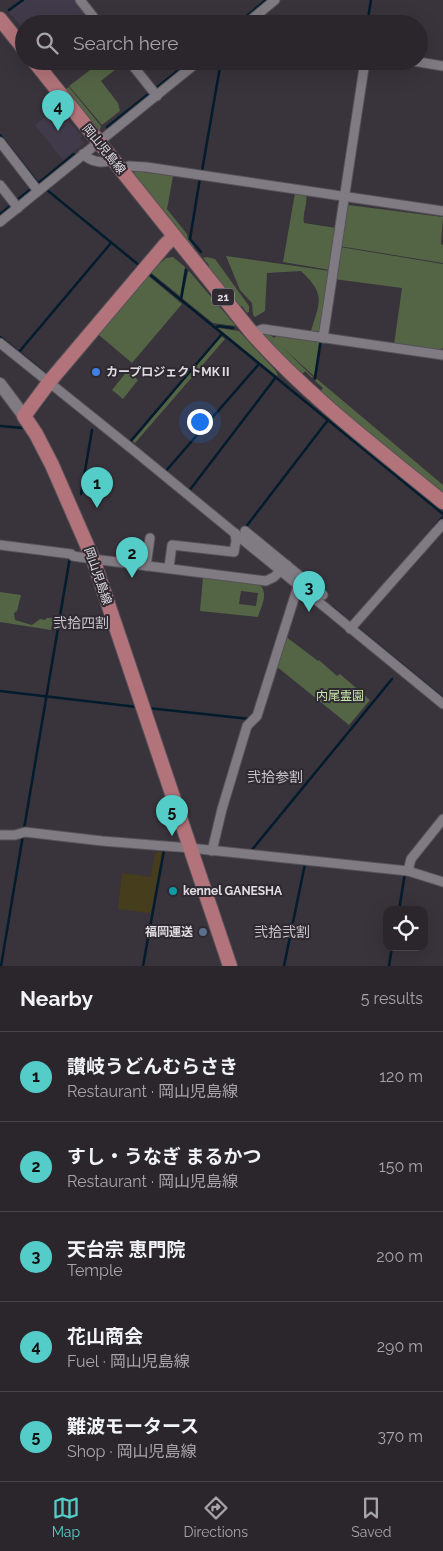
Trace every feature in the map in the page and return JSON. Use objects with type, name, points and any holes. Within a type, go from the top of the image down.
[{"type":"main road","points":[[0,19],[15,38]]},
{"type":"main road","name":"岡山児島線","points":[[41,70],[252,334],[276,360],[315,398],[443,502]]},
{"type":"main road","points":[[24,416],[50,380],[174,236]]},
{"type":"main road","name":"岡山児島線","points":[[24,416],[52,465],[93,559],[230,966]]},
{"type":"street","points":[[80,0],[92,15]]},
{"type":"street","points":[[257,15],[275,0]]},
{"type":"street","points":[[428,64],[443,66]]},
{"type":"street","points":[[136,70],[154,93]]},
{"type":"street","points":[[0,222],[16,204],[83,154],[154,93],[186,70]]},
{"type":"street","points":[[323,338],[364,70]]},
{"type":"street","points":[[0,142],[36,188]]},
{"type":"street","points":[[83,154],[87,158],[98,162],[113,160]]},
{"type":"street","points":[[122,171],[129,166],[146,167],[443,211]]},
{"type":"street","points":[[0,185],[16,204]]},
{"type":"street","points":[[252,334],[263,329],[443,355]]},
{"type":"street","points":[[0,343],[50,380],[235,533],[323,595]]},
{"type":"street","points":[[0,384],[24,416]]},
{"type":"street","points":[[352,626],[443,524]]},
{"type":"street","points":[[245,532],[284,568],[298,586],[352,626],[443,704]]},
{"type":"street","points":[[169,566],[172,545],[234,552],[235,533]]},
{"type":"street","points":[[147,563],[150,538]]},
{"type":"street","points":[[0,545],[70,554],[93,559],[147,563],[266,581],[284,568]]},
{"type":"street","points":[[212,851],[222,809],[242,743],[248,726],[256,716],[298,586]]},
{"type":"street","points":[[408,871],[411,859],[443,819]]},
{"type":"street","points":[[0,835],[15,835],[25,832],[408,871],[443,882]]},
{"type":"shaded area","points":[[24,0],[75,0],[87,15],[15,15],[15,19],[9,12]]},
{"type":"shaded area","points":[[57,107],[82,137],[80,138],[84,143],[63,160],[35,125]]},
{"type":"green space","points":[[90,70],[115,70],[101,81],[118,103],[120,111],[102,125],[69,86]]},
{"type":"green space","points":[[69,87],[101,126],[100,130],[97,130],[64,90]]},
{"type":"green space","points":[[135,171],[173,176],[167,209],[187,234],[194,247],[192,249],[133,175]]},
{"type":"green space","points":[[295,193],[306,195],[304,223],[336,228],[330,270],[283,262]]},
{"type":"green space","points":[[348,205],[443,217],[441,244],[443,245],[443,263],[339,246],[346,207]]},
{"type":"green space","points":[[340,247],[443,264],[443,348],[437,351],[394,345],[402,288],[334,279]]},
{"type":"green space","points":[[226,256],[330,271],[321,333],[311,331],[317,312],[318,293],[301,271],[267,273],[265,311],[255,317],[253,315],[252,303],[240,290]]},
{"type":"green space","points":[[173,257],[185,267],[180,296],[150,272],[166,258]]},
{"type":"green space","points":[[203,258],[215,259],[249,306],[249,312],[247,313],[242,306],[238,307],[207,268],[209,265]]},
{"type":"green space","points":[[189,271],[236,326],[213,323],[182,298]]},
{"type":"green space","points":[[146,274],[182,304],[132,363],[99,335],[93,340]]},
{"type":"green space","points":[[218,328],[239,331],[276,371],[278,377]]},
{"type":"green space","points":[[262,335],[274,338],[277,336],[319,342],[314,376],[281,346],[313,377],[305,371],[299,377]]},
{"type":"green space","points":[[221,336],[225,339],[135,443],[133,441]]},
{"type":"green space","points":[[128,370],[138,380],[123,399],[112,390]]},
{"type":"green space","points":[[317,379],[443,485],[443,496],[318,394],[323,388],[315,381]]},
{"type":"green space","points":[[203,577],[260,585],[264,592],[264,600],[258,617],[200,611]],"holes":[[[241,591],[258,593],[256,606],[239,604]]]},
{"type":"green space","points":[[0,592],[21,595],[17,611],[14,613],[15,620],[32,625],[40,619],[53,618],[51,630],[0,622]]},
{"type":"green space","name":"内尾霊園","points":[[285,636],[319,660],[337,676],[340,674],[370,700],[349,725],[276,666]]},
{"type":"sand","points":[[157,852],[162,852],[151,913],[118,909],[122,873],[151,877]]},
{"type":"waterway","points":[[9,10],[23,0]]},
{"type":"waterway","points":[[248,15],[266,0]]},
{"type":"waterway","points":[[368,15],[371,0]]},
{"type":"waterway","points":[[107,127],[179,70]]},
{"type":"waterway","points":[[202,171],[219,70]]},
{"type":"waterway","points":[[0,135],[38,183]]},
{"type":"waterway","points":[[36,185],[74,154]]},
{"type":"waterway","points":[[200,178],[190,239],[201,252]]},
{"type":"waterway","points":[[0,214],[32,188]]},
{"type":"waterway","points":[[47,190],[140,266]]},
{"type":"waterway","points":[[19,352],[111,243]]},
{"type":"waterway","points":[[181,300],[186,270]]},
{"type":"waterway","points":[[148,273],[443,514]]},
{"type":"waterway","points":[[216,328],[218,326],[233,328]]},
{"type":"waterway","points":[[129,443],[222,334]]},
{"type":"waterway","points":[[0,337],[47,375]]},
{"type":"waterway","points":[[315,378],[321,340]]},
{"type":"waterway","points":[[165,472],[259,364]]},
{"type":"waterway","points":[[189,491],[276,377]]},
{"type":"waterway","points":[[245,528],[328,420]]},
{"type":"waterway","points":[[0,426],[23,428]]},
{"type":"waterway","points":[[81,494],[92,430]]},
{"type":"waterway","points":[[434,527],[443,517]]},
{"type":"waterway","points":[[24,829],[70,557]]},
{"type":"waterway","points":[[332,607],[351,623]]},
{"type":"waterway","points":[[355,626],[443,698]]},
{"type":"waterway","points":[[251,851],[392,679]]},
{"type":"waterway","points":[[0,691],[137,707]]},
{"type":"waterway","points":[[148,708],[250,719]]},
{"type":"waterway","points":[[1,966],[23,835]]},
{"type":"waterway","points":[[143,966],[164,850]]},
{"type":"waterway","points":[[174,851],[183,852]]},
{"type":"waterway","points":[[284,966],[305,864]]},
{"type":"waterway","points":[[400,906],[405,873]]},
{"type":"waterway","points":[[389,966],[391,951]]},
{"type":"place","name":"花山商会","points":[[58,131]]},
{"type":"place","name":"カープロジェクトMKⅡ","points":[[96,372]]},
{"type":"place","name":"讃岐うどんむらさき","points":[[97,508]]},
{"type":"place","name":"すし・うなぎ まるかつ","points":[[132,578]]},
{"type":"place","name":"天台宗 恵門院","points":[[309,612]]},
{"type":"place","name":"難波モータース","points":[[172,836]]},
{"type":"place","name":"kennel GANESHA","points":[[173,891]]},
{"type":"place","name":"福岡運送","points":[[203,932]]},
{"type":"district","name":"弐拾四割","points":[[81,623]]},
{"type":"district","name":"弐拾参割","points":[[275,777]]},
{"type":"district","name":"弐拾弐割","points":[[282,932]]}]
